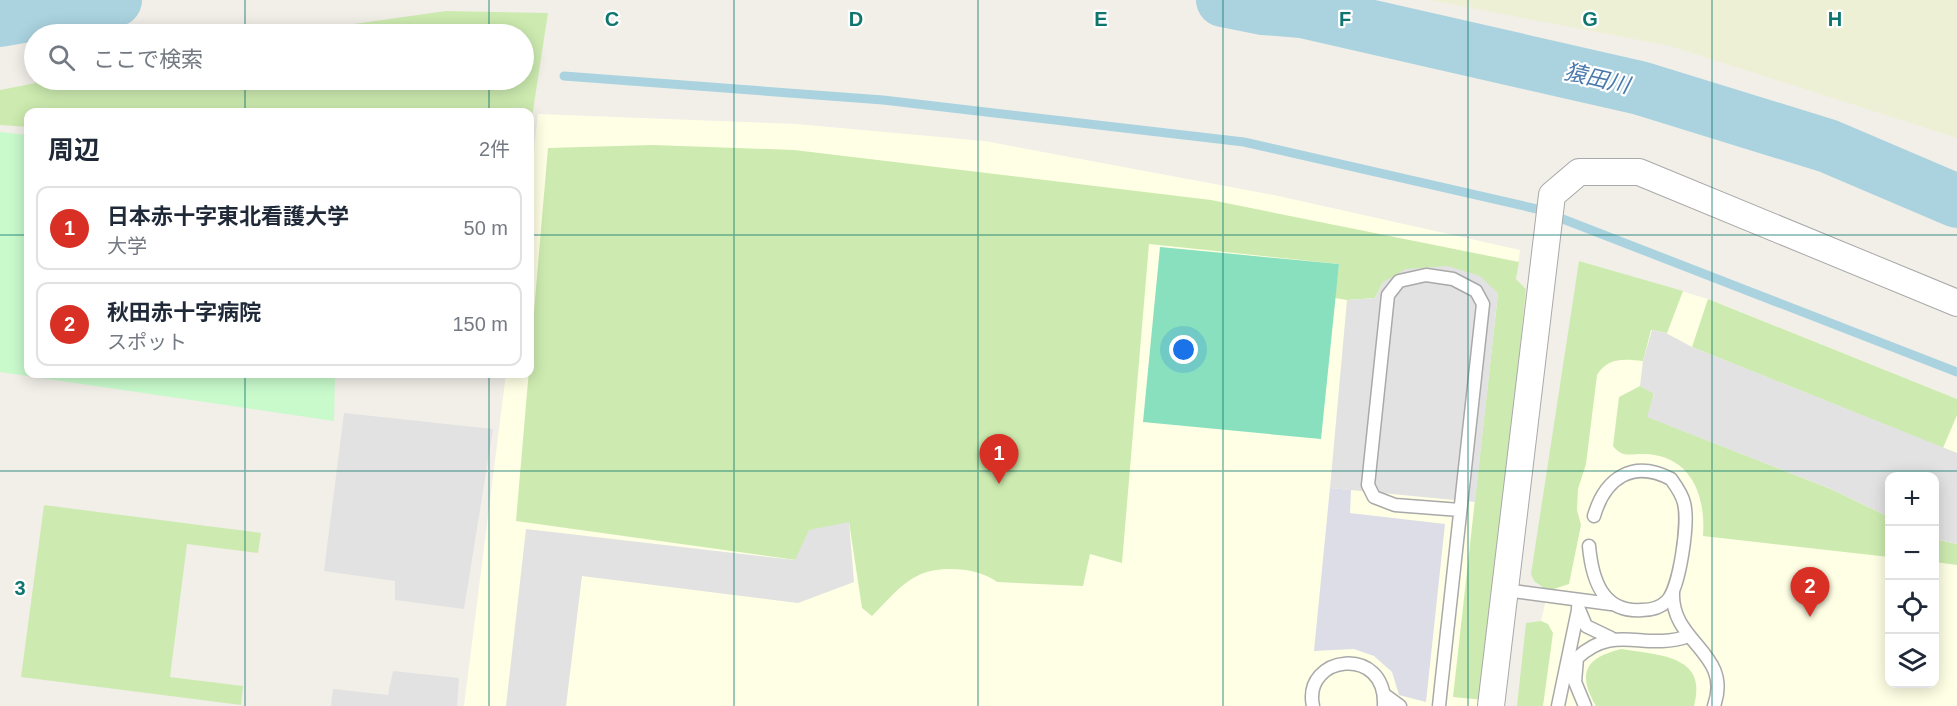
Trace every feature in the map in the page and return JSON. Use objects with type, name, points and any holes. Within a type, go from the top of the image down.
[{"type":"street","points":[[1491,706],[1552,195],[1580,171],[1639,172],[1957,303]]},
{"type":"lane","points":[[1439,706],[1483,304],[1476,291],[1453,279],[1426,274],[1399,281],[1388,295],[1368,485],[1374,497],[1395,505],[1460,510]]},
{"type":"lane","points":[[1594,516],[1599,498],[1608,486],[1624,474],[1644,470],[1671,479],[1684,503],[1686,524],[1672,609],[1678,624],[1705,653],[1716,674],[1719,689],[1714,706]]},
{"type":"lane","points":[[1590,546],[1594,580],[1598,590],[1611,604]]},
{"type":"lane","points":[[1505,590],[1579,605],[1611,604],[1632,611],[1651,610],[1665,603],[1674,593]]},
{"type":"lane","points":[[1579,605],[1586,626],[1611,638],[1673,642],[1689,636]]},
{"type":"lane","points":[[1558,706],[1579,605]]},
{"type":"lane","points":[[1584,706],[1575,682],[1577,658],[1591,645],[1611,638]]},
{"type":"lane","points":[[1313,706],[1314,688],[1319,677],[1340,664],[1352,663],[1369,669],[1381,683],[1385,700],[1400,706]]},
{"type":"lane","points":[[1429,706],[1441,687]]},
{"type":"lane","points":[[1441,687],[1445,702],[1449,706]]},
{"type":"shaded area","points":[[1429,0],[1957,0],[1957,138],[1670,46]]},
{"type":"shaded area","points":[[538,114],[796,124],[984,141],[1274,195],[1520,250],[1516,279],[1526,289],[1484,706],[464,706],[505,378],[534,378],[534,148]]},
{"type":"shaded area","points":[[1579,261],[1708,299],[1957,399],[1957,706],[1532,706],[1541,621],[1548,591]]},
{"type":"shaded area","points":[[1448,266],[1480,276],[1498,293],[1475,502],[1330,488],[1347,300],[1375,298],[1383,282],[1406,269]]},
{"type":"shaded area","points":[[1652,330],[1666,333],[1692,347],[1957,453],[1957,544],[1939,540],[1939,472],[1885,472],[1885,515],[1831,489],[1647,417],[1654,394],[1640,386],[1643,361]]},
{"type":"shaded area","points":[[344,413],[493,429],[464,609],[395,600],[395,581],[324,571]]},
{"type":"shaded area","points":[[1330,488],[1351,490],[1350,513],[1445,524],[1426,702],[1399,695],[1392,672],[1374,656],[1354,649],[1314,651]]},
{"type":"shaded area","points":[[849,522],[854,582],[798,603],[582,576],[566,706],[506,706],[526,529],[795,560],[809,530]]},
{"type":"shaded area","points":[[393,671],[459,678],[457,706],[331,706],[333,689],[388,695]]},
{"type":"green space","points":[[446,11],[548,13],[533,108],[24,108],[24,127],[0,125],[0,90],[24,85],[24,90],[534,90],[534,24],[354,24]]},
{"type":"green space","points":[[0,132],[24,135],[24,376],[0,372]]},
{"type":"green space","points":[[653,145],[794,150],[1211,200],[1519,262],[1516,279],[1526,289],[1484,700],[1453,697],[1498,293],[1383,282],[1375,298],[1347,300],[1335,298],[1339,264],[1149,244],[1122,563],[1090,554],[1083,586],[997,582],[990,577],[971,571],[939,569],[921,574],[907,582],[872,616],[862,608],[849,522],[796,560],[516,521],[528,378],[534,378],[534,311],[548,148]]},
{"type":"green space","points":[[1160,247],[1339,264],[1321,439],[1143,422]]},
{"type":"green space","points":[[1579,261],[1683,291],[1667,333],[1651,330],[1643,361],[1617,360],[1606,365],[1597,375],[1586,464],[1578,489],[1577,510],[1581,525],[1569,584],[1548,591],[1534,581],[1531,574]]},
{"type":"green space","points":[[1708,299],[1957,399],[1957,415],[1943,448],[1692,347]]},
{"type":"green space","points":[[41,378],[335,378],[334,421]]},
{"type":"green space","points":[[1640,386],[1654,393],[1648,417],[1831,489],[1885,515],[1885,557],[1703,536],[1702,507],[1693,481],[1685,471],[1662,457],[1647,454],[1628,455],[1620,453],[1613,446],[1619,397]]},
{"type":"green space","points":[[44,505],[261,533],[258,553],[187,544],[170,677],[243,686],[241,705],[21,677]]},
{"type":"green space","points":[[1939,540],[1957,544],[1957,565],[1939,563]]},
{"type":"green space","points":[[1541,621],[1548,624],[1553,633],[1543,706],[1517,706],[1526,623]]},
{"type":"green space","points":[[1621,649],[1663,656],[1687,667],[1694,676],[1697,689],[1694,706],[1596,706],[1587,684],[1588,668],[1599,657]]},
{"type":"waterway","name":"猿田川","points":[[0,20],[115,0]]},
{"type":"waterway","name":"猿田川","points":[[1223,0],[1263,8],[1302,11],[1640,88],[1828,146],[1957,201]]},
{"type":"waterway","points":[[564,76],[883,100],[1244,142],[1537,209],[1957,372]]},
{"type":"place","name":"日本赤十字東北看護大学","points":[[999,484]]},
{"type":"place","name":"秋田赤十字病院","points":[[1810,617]]}]
